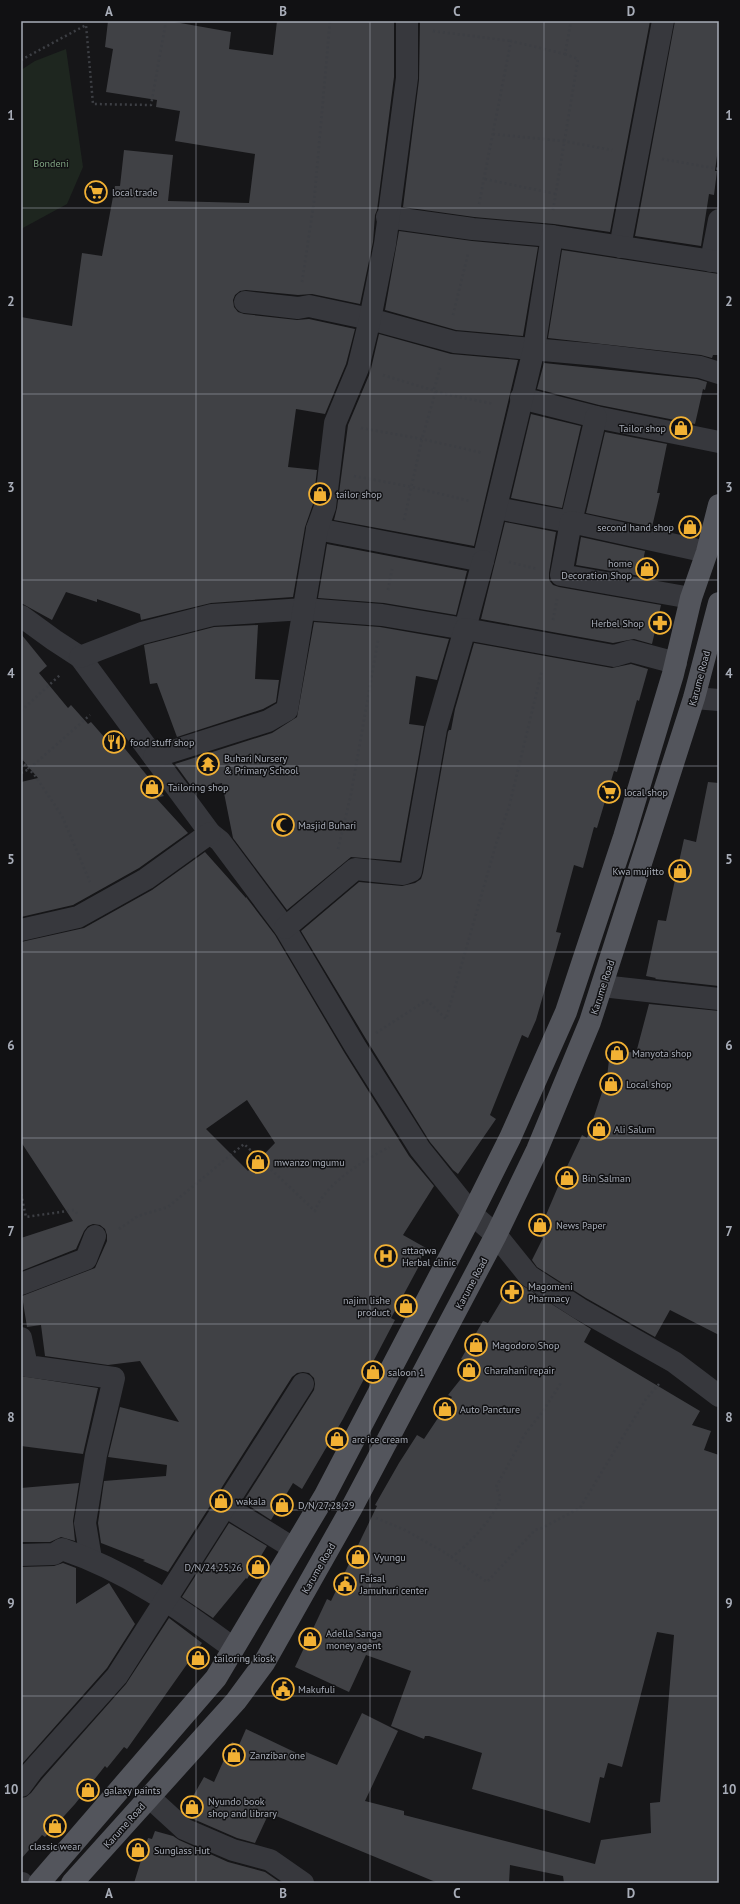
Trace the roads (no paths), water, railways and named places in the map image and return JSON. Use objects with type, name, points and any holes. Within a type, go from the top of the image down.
[{"type":"main road","points":[[39,1883],[216,1678],[292,1548],[324,1497],[472,1214],[510,1138],[566,1012],[624,837],[676,664],[691,598],[707,552],[719,505]]},
{"type":"main road","name":"Karume Road","points":[[72,1883],[236,1701],[264,1663],[351,1509],[496,1236],[537,1150],[590,1022],[694,698],[719,603]]},
{"type":"street","points":[[154,757],[268,721],[287,710],[317,529],[325,507],[335,423],[358,368],[370,319],[385,244],[387,217],[407,78],[407,21]]},
{"type":"street","points":[[620,247],[663,21]]},
{"type":"street","points":[[387,217],[473,229],[550,236],[715,261],[719,220]]},
{"type":"street","points":[[285,928],[356,870],[403,874],[411,872],[436,729],[484,559],[534,349],[550,236]]},
{"type":"street","points":[[245,302],[298,308],[309,306],[370,319],[454,342],[700,367],[719,373]]},
{"type":"street","points":[[520,403],[719,442]]},
{"type":"street","points":[[596,417],[571,522],[561,575],[691,598]]},
{"type":"street","points":[[496,508],[571,522],[707,552]]},
{"type":"street","points":[[317,529],[484,559]]},
{"type":"street","points":[[80,656],[142,633],[212,615],[304,609],[382,615],[614,656],[631,651],[676,664]]},
{"type":"street","points":[[21,616],[54,640],[80,656],[210,833],[220,841],[285,928],[420,1149],[472,1214],[496,1236],[529,1276],[580,1309],[674,1362],[719,1396]]},
{"type":"street","points":[[694,698],[719,700]]},
{"type":"street","points":[[21,930],[78,917],[146,879],[210,833]]},
{"type":"street","points":[[602,986],[719,999]]},
{"type":"street","points":[[21,1284],[86,1259],[95,1236]]},
{"type":"street","points":[[21,1338],[27,1366],[114,1378],[96,1455],[85,1522],[90,1559]]},
{"type":"street","points":[[21,1786],[32,1771],[117,1676],[303,1384]]},
{"type":"street","points":[[225,1506],[292,1548]]},
{"type":"street","points":[[21,1555],[54,1554],[62,1549],[90,1559],[166,1599],[233,1648]]},
{"type":"street","points":[[149,1797],[184,1829],[233,1850],[270,1860],[303,1883]]},
{"type":"place","name":"local trade","points":[[96,192]]},
{"type":"place","name":"Tailor shop","points":[[681,428]]},
{"type":"place","name":"tailor shop","points":[[320,494]]},
{"type":"place","name":"second hand shop","points":[[690,527]]},
{"type":"place","name":"home Decoration Shop","points":[[647,569]]},
{"type":"place","name":"Herbel Shop","points":[[660,623]]},
{"type":"place","name":"food stuff shop","points":[[114,742]]},
{"type":"place","name":"Buhari Nursery & Primary School","points":[[208,764]]},
{"type":"place","name":"Tailoring shop","points":[[152,787]]},
{"type":"place","name":"local shop","points":[[609,792]]},
{"type":"place","name":"Masjid Buhari","points":[[283,825]]},
{"type":"place","name":"Kwa mujitto","points":[[680,871]]},
{"type":"place","name":"Manyota shop","points":[[617,1053]]},
{"type":"place","name":"Local shop","points":[[611,1084]]},
{"type":"place","name":"Ali Salum","points":[[599,1129]]},
{"type":"place","name":"mwanzo mgumu","points":[[258,1162]]},
{"type":"place","name":"Bin Salman","points":[[567,1178]]},
{"type":"place","name":"News Paper","points":[[540,1225]]},
{"type":"place","name":"attaqwa Herbal clinic","points":[[386,1256]]},
{"type":"place","name":"Magomeni Pharmacy","points":[[512,1292]]},
{"type":"place","name":"najim lishe product","points":[[406,1306]]},
{"type":"place","name":"Magodoro Shop","points":[[476,1345]]},
{"type":"place","name":"Charahani repair","points":[[469,1370]]},
{"type":"place","name":"saloon 1","points":[[373,1372]]},
{"type":"place","name":"Auto Pancture","points":[[445,1409]]},
{"type":"place","name":"arc ice cream","points":[[337,1439]]},
{"type":"place","name":"wakala","points":[[221,1501]]},
{"type":"place","name":"D/N/27,28,29","points":[[282,1505]]},
{"type":"place","name":"Vyungu","points":[[358,1557]]},
{"type":"place","name":"D/N/24,25,26","points":[[258,1567]]},
{"type":"place","name":"Faisal Jamuhuri center","points":[[345,1584]]},
{"type":"place","name":"Adella Sanga money agent","points":[[310,1639]]},
{"type":"place","name":"tailoring kiosk","points":[[198,1658]]},
{"type":"place","name":"Makufuli","points":[[283,1689]]},
{"type":"place","name":"Zanzibar one","points":[[234,1755]]},
{"type":"place","name":"galaxy paints","points":[[88,1790]]},
{"type":"place","name":"Nyundo book shop and library","points":[[192,1807]]},
{"type":"place","name":"classic wear","points":[[55,1826]]},
{"type":"place","name":"Sunglass Hut","points":[[138,1850]]},
{"type":"park label","name":"Bondeni","points":[[51,163]]}]
